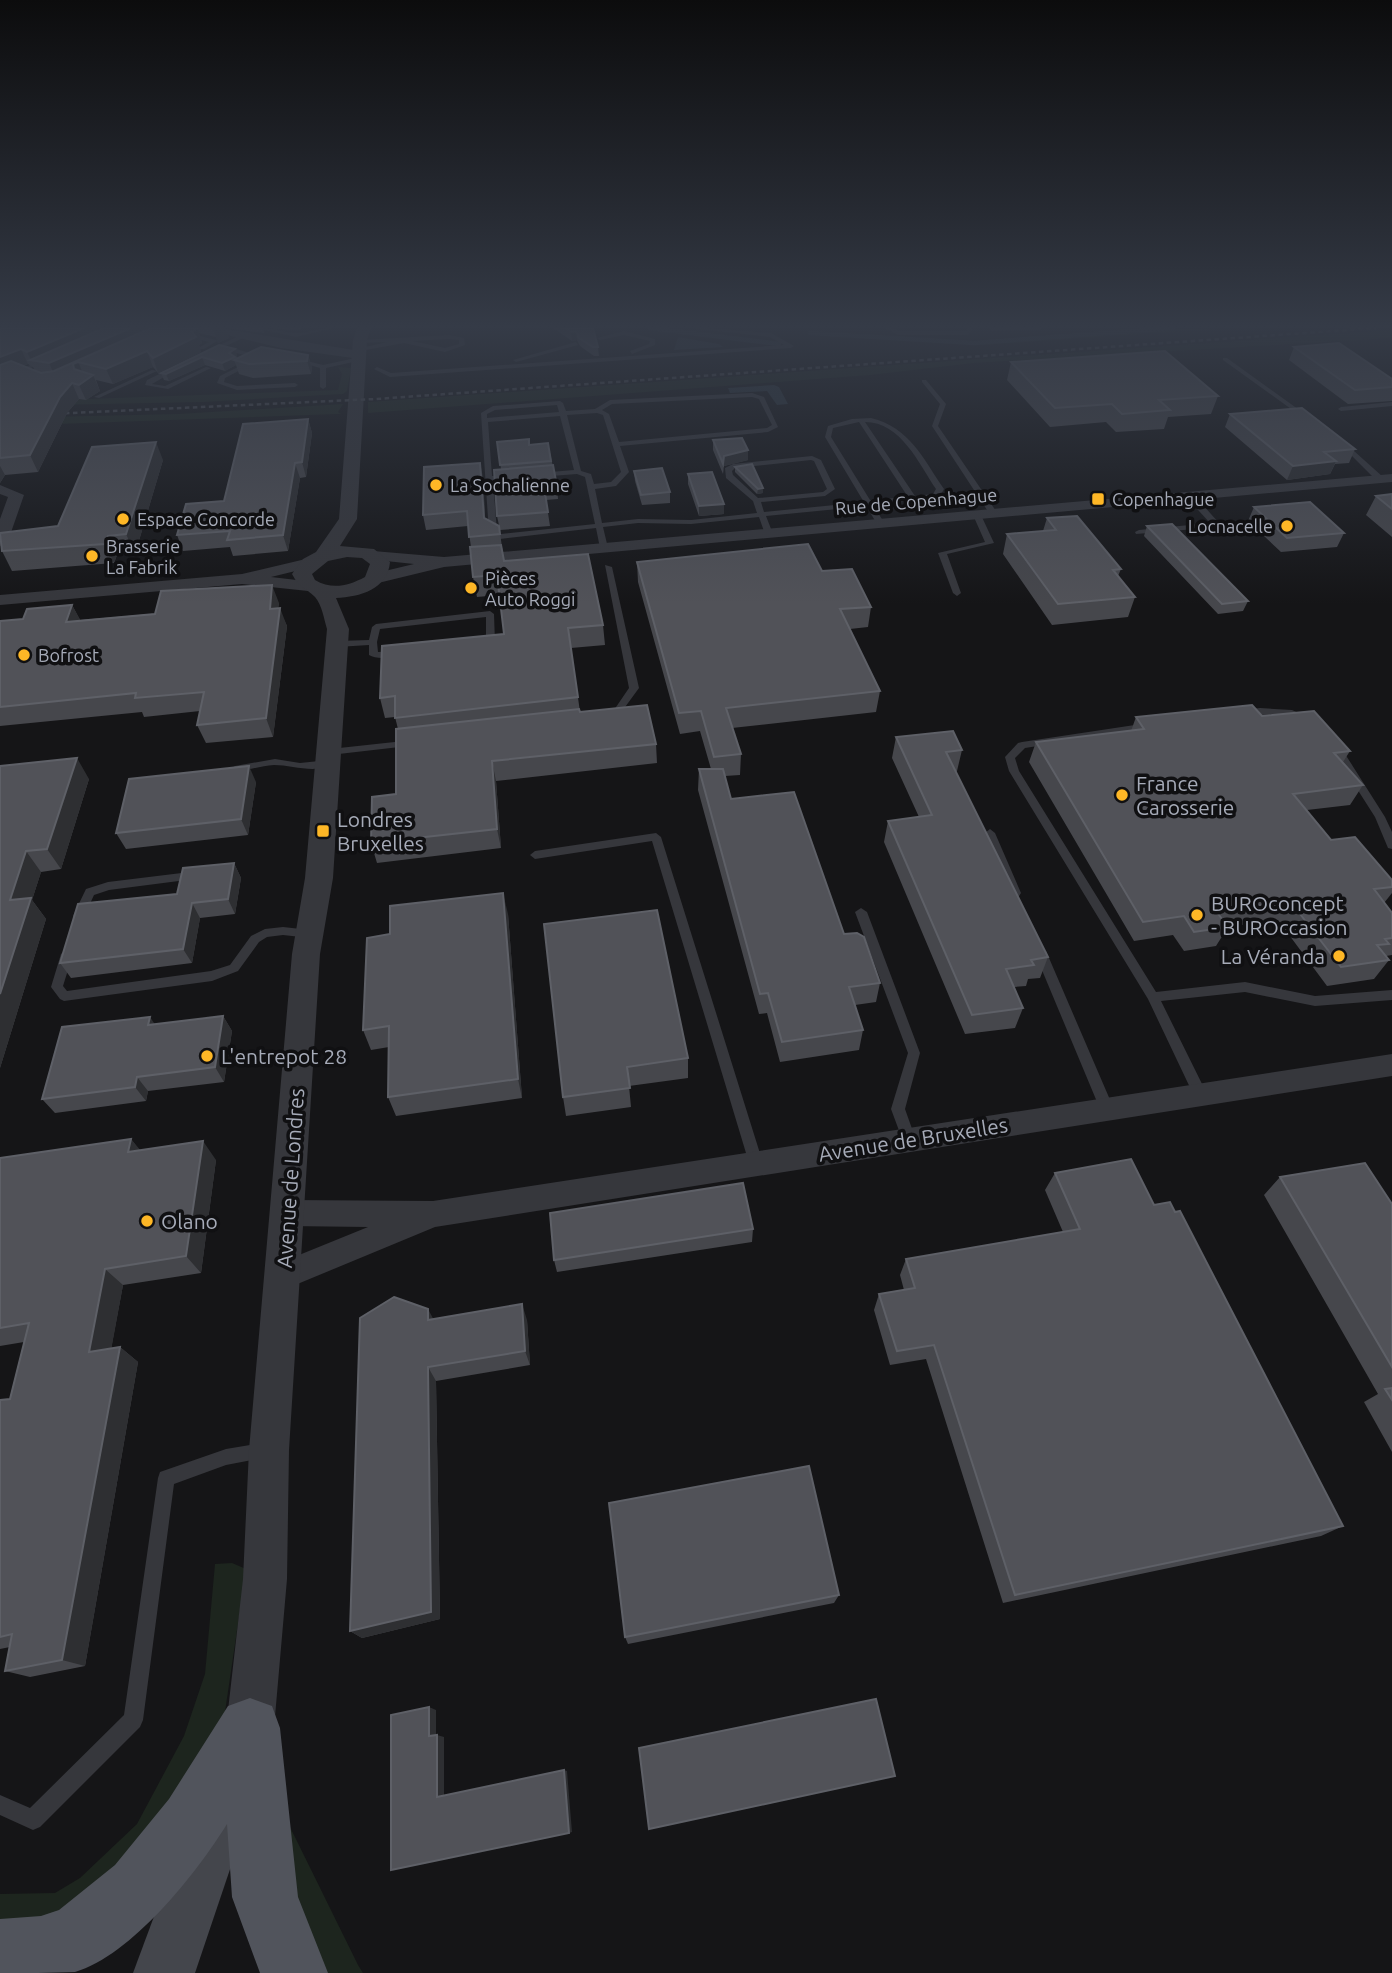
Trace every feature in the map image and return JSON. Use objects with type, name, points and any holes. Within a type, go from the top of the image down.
[{"type":"main road","points":[[0,1953],[41,1950],[79,1937],[138,1888],[192,1822],[250,1728]]},
{"type":"main road","points":[[171,1954],[250,1728]]},
{"type":"main road","points":[[250,1728],[265,1897],[294,1973]]},
{"type":"street","points":[[314,589],[302,574],[348,519],[355,420]]},
{"type":"street","name":"Rue de Copenhague","points":[[370,555],[444,562],[1386,479]]},
{"type":"street","points":[[0,489],[16,495],[0,541]]},
{"type":"street","points":[[242,579],[341,591],[369,583],[381,566],[370,555],[348,519]]},
{"type":"street","points":[[0,600],[242,579],[346,551],[370,555]]},
{"type":"street","name":"Rue de Copenhague","points":[[369,583],[444,562]]},
{"type":"street","name":"Avenue de Londres","points":[[337,637],[369,583]]},
{"type":"street","name":"Avenue de Londres","points":[[250,1728],[265,1579],[269,1450],[287,1213],[310,934],[319,878],[337,637],[330,604],[314,589]]},
{"type":"street","name":"Avenue de Bruxelles","points":[[287,1213],[433,1214],[1392,1065]]},
{"type":"street","name":"Avenue de Bruxelles","points":[[283,1276],[433,1214]]},
{"type":"lane","points":[[495,420],[484,421],[493,533],[496,536],[638,521],[691,522],[845,506]]},
{"type":"lane","points":[[565,420],[578,472]]},
{"type":"lane","points":[[590,487],[612,484],[622,478],[625,472],[608,420]]},
{"type":"lane","points":[[615,444],[768,430],[776,426],[773,420]]},
{"type":"lane","points":[[937,420],[935,426],[994,514]]},
{"type":"lane","points":[[868,503],[936,496],[940,489],[897,428],[880,421],[830,427],[828,437],[868,503],[881,524]]},
{"type":"lane","points":[[862,422],[913,499]]},
{"type":"lane","points":[[1332,436],[1386,479]]},
{"type":"lane","points":[[755,500],[825,494],[831,489],[817,460],[812,458],[733,466],[729,470],[729,476],[755,500],[769,534]]},
{"type":"lane","points":[[527,476],[578,472],[588,476],[604,548]]},
{"type":"lane","points":[[489,479],[514,477]]},
{"type":"lane","points":[[1139,532],[1216,525],[1191,497]]},
{"type":"lane","points":[[957,593],[942,552],[990,543],[976,515]]},
{"type":"lane","points":[[598,719],[617,712],[634,688],[608,567]]},
{"type":"lane","points":[[413,651],[374,655],[376,627],[490,614],[491,643],[478,645]]},
{"type":"lane","points":[[337,637],[373,642]]},
{"type":"lane","points":[[1227,715],[1276,709],[1293,712],[1323,734],[1355,776],[1380,817],[1392,845]]},
{"type":"lane","points":[[1165,723],[1023,745],[1010,757],[1014,771],[1153,996],[1200,1094]]},
{"type":"lane","points":[[220,771],[275,762],[299,766],[329,757],[429,741]]},
{"type":"lane","points":[[990,833],[1020,905]]},
{"type":"lane","points":[[535,855],[656,837],[756,1163]]},
{"type":"lane","points":[[73,934],[90,892],[108,886],[213,874]]},
{"type":"lane","points":[[861,912],[914,1053],[898,1109],[909,1140]]},
{"type":"lane","points":[[69,947],[57,987],[64,996],[212,976],[234,968],[256,939],[265,933],[283,931],[310,934]]},
{"type":"lane","points":[[1035,941],[1107,1109]]},
{"type":"lane","points":[[1153,996],[1245,987],[1315,1001],[1392,995]]},
{"type":"lane","points":[[0,1804],[33,1819],[133,1720],[166,1478],[226,1457],[269,1450]]},
{"type":"shaded area","points":[[20,420],[169,420],[58,424]]},
{"type":"shaded area","points":[[232,1563],[246,1569],[220,1746],[140,1863],[53,1920],[0,1920],[0,1894],[55,1893],[80,1878],[137,1824],[184,1736],[205,1674],[215,1564]]},
{"type":"shaded area","points":[[290,1827],[363,1973],[314,1973],[295,1924]]},
{"type":"building","points":[[0,420],[48,420],[30,455],[0,458]]},
{"type":"building","points":[[308,420],[302,462],[295,463],[283,535],[227,540],[230,531],[177,535],[186,504],[224,501],[243,424]]},
{"type":"building","points":[[1237,420],[1318,420],[1355,449],[1324,452],[1336,461],[1293,466]]},
{"type":"building","points":[[742,438],[748,450],[724,456],[723,464],[713,440]]},
{"type":"building","points":[[529,439],[529,445],[548,443],[551,461],[500,465],[497,442]]},
{"type":"building","points":[[156,442],[126,534],[108,536],[105,544],[2,551],[0,533],[58,526],[92,447]]},
{"type":"building","points":[[480,463],[484,518],[499,526],[500,534],[469,537],[467,511],[423,515],[424,467]]},
{"type":"building","points":[[752,464],[763,488],[758,489],[735,467]]},
{"type":"building","points":[[553,465],[557,486],[544,487],[548,512],[497,516],[494,470]]},
{"type":"building","points":[[662,468],[670,492],[641,495],[634,471]]},
{"type":"building","points":[[712,472],[724,504],[699,506],[688,474]]},
{"type":"building","points":[[1392,494],[1392,509],[1376,496]]},
{"type":"building","points":[[1310,502],[1344,533],[1287,538],[1254,507]]},
{"type":"building","points":[[1077,516],[1121,569],[1113,570],[1135,597],[1058,604],[1007,534],[1056,530],[1047,518]]},
{"type":"building","points":[[1172,524],[1248,601],[1222,604],[1147,526]]},
{"type":"building","points":[[808,544],[822,571],[852,569],[871,607],[840,609],[880,691],[726,708],[741,754],[714,757],[701,711],[679,713],[637,562]]},
{"type":"building","points":[[501,545],[504,561],[588,554],[603,625],[568,628],[578,697],[395,718],[395,696],[380,698],[382,646],[504,634],[497,575],[473,577],[470,547]]},
{"type":"building","points":[[272,585],[270,609],[280,608],[266,718],[197,725],[204,692],[135,698],[136,693],[0,707],[0,621],[23,619],[27,609],[72,605],[66,622],[155,614],[161,591]]},
{"type":"building","points":[[647,705],[656,744],[492,761],[497,829],[371,843],[372,797],[396,794],[396,729],[579,709],[580,712]]},
{"type":"building","points":[[1252,705],[1262,716],[1314,711],[1350,751],[1334,753],[1363,785],[1293,794],[1331,840],[1355,837],[1392,880],[1392,887],[1374,889],[1392,913],[1392,938],[1385,939],[1389,944],[1377,945],[1389,960],[1341,967],[1290,901],[1216,911],[1228,927],[1194,932],[1184,916],[1143,922],[1036,742],[1144,729],[1136,717]]},
{"type":"building","points":[[953,731],[962,750],[946,752],[1048,957],[1031,960],[1034,965],[1006,969],[1023,1008],[972,1015],[888,821],[932,815],[896,737]]},
{"type":"building","points":[[77,758],[47,849],[26,851],[10,900],[31,898],[0,994],[0,766]]},
{"type":"building","points":[[249,766],[241,819],[116,833],[129,779]]},
{"type":"building","points":[[699,769],[723,769],[731,799],[794,792],[844,934],[857,933],[864,937],[880,983],[849,987],[863,1030],[782,1042],[768,993],[760,994]]},
{"type":"building","points":[[234,863],[228,899],[192,903],[183,949],[60,963],[78,904],[177,894],[183,868]]},
{"type":"building","points":[[503,893],[518,1079],[388,1097],[389,1026],[363,1030],[367,938],[390,934],[390,906]]},
{"type":"building","points":[[657,910],[688,1058],[627,1067],[630,1088],[563,1097],[544,924]]},
{"type":"building","points":[[223,1016],[215,1067],[137,1077],[135,1087],[42,1099],[62,1027],[150,1017],[148,1025]]},
{"type":"building","points":[[131,1139],[128,1152],[203,1141],[186,1256],[105,1269],[89,1352],[120,1347],[62,1660],[5,1671],[12,1634],[0,1637],[0,1400],[10,1399],[29,1323],[0,1328],[0,1158]]},
{"type":"building","points":[[1131,1159],[1154,1205],[1170,1202],[1175,1212],[1180,1211],[1343,1526],[1015,1595],[934,1345],[897,1351],[879,1294],[915,1288],[906,1259],[1080,1229],[1055,1173]]},
{"type":"building","points":[[1365,1163],[1392,1204],[1392,1367],[1280,1177]]},
{"type":"building","points":[[743,1183],[753,1229],[554,1260],[550,1213]]},
{"type":"building","points":[[394,1297],[428,1309],[428,1320],[522,1304],[525,1351],[428,1367],[431,1612],[350,1631],[360,1318]]},
{"type":"building","points":[[1392,1388],[1392,1400],[1385,1389]]},
{"type":"building","points":[[809,1466],[839,1595],[625,1637],[609,1503]]},
{"type":"building","points":[[876,1699],[895,1776],[649,1829],[639,1748]]},
{"type":"building","points":[[429,1707],[429,1736],[437,1735],[437,1797],[564,1770],[569,1833],[391,1870],[391,1715]]},
{"type":"place","name":"La Sochalienne","points":[[436,485]]},
{"type":"place","name":"Copenhague","points":[[1098,499]]},
{"type":"place","name":"Espace Concorde","points":[[123,519]]},
{"type":"place","name":"Locnacelle","points":[[1287,526]]},
{"type":"place","name":"Brasserie La Fabrik","points":[[92,556]]},
{"type":"place","name":"Pièces Auto Roggi","points":[[471,588]]},
{"type":"place","name":"Bofrost","points":[[24,655]]},
{"type":"place","name":"France Carosserie","points":[[1122,795]]},
{"type":"place","name":"Londres Bruxelles","points":[[323,831]]},
{"type":"place","name":"BUROconcept - BUROccasion","points":[[1197,915]]},
{"type":"place","name":"La Véranda","points":[[1339,956]]},
{"type":"place","name":"L'entrepot 28","points":[[207,1056]]},
{"type":"place","name":"Olano","points":[[147,1221]]}]
